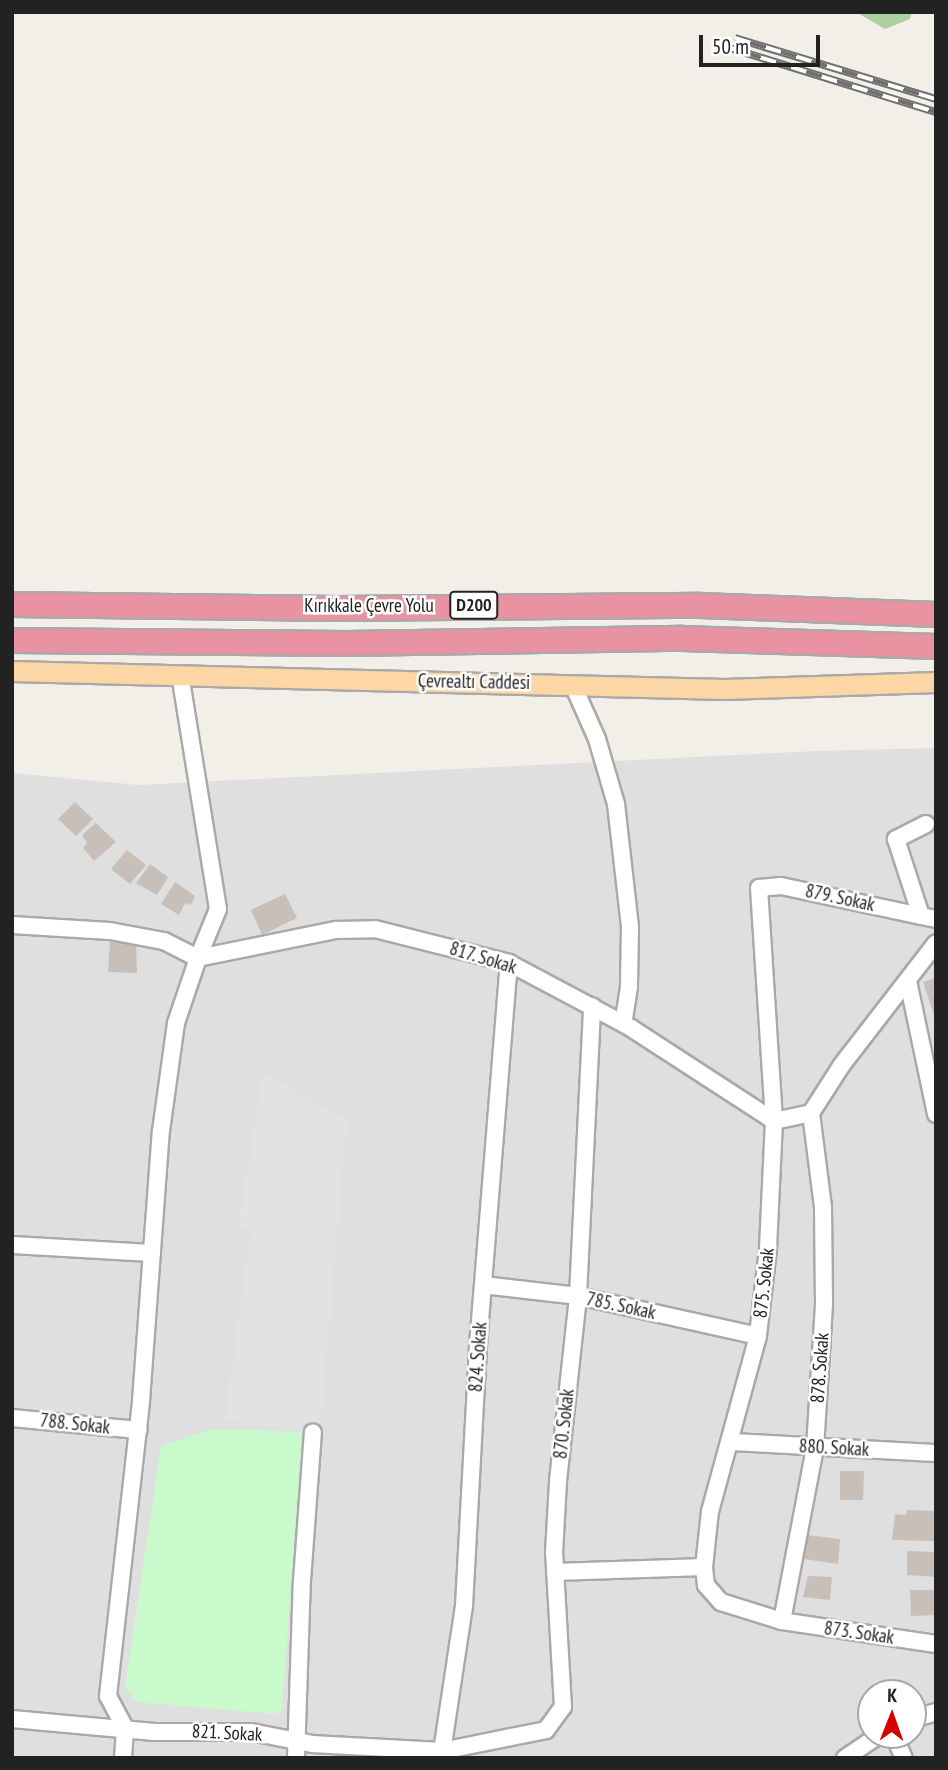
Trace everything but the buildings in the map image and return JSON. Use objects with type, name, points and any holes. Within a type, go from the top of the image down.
[{"type":"highway","name":"Kırıkkale Çevre Yolu","points":[[12,604],[336,608],[700,605],[936,614]]},
{"type":"highway","name":"Kırıkkale Çevre Yolu","points":[[12,640],[346,643],[682,638],[936,646]]},
{"type":"main road","name":"Çevrealtı Caddesi","points":[[12,671],[725,689],[936,682]]},
{"type":"street","points":[[123,1758],[125,1728],[108,1696],[138,1430],[161,1131],[176,1023],[218,909],[180,675]]},
{"type":"street","points":[[573,685],[597,739],[616,804],[630,927],[629,987],[622,1024]]},
{"type":"street","points":[[926,824],[896,839],[928,917]]},
{"type":"street","name":"879. Sokak","points":[[759,888],[781,886],[928,917]]},
{"type":"street","name":"875. Sokak","points":[[759,888],[774,1121],[768,1249],[758,1336],[732,1442],[710,1511],[704,1567],[706,1585],[721,1602],[782,1621]]},
{"type":"street","points":[[12,925],[110,931],[164,941],[198,958]]},
{"type":"street","name":"817. Sokak","points":[[198,958],[336,930],[375,929],[509,963],[592,1006],[774,1121]]},
{"type":"street","points":[[774,1121],[811,1113],[841,1066],[936,943]]},
{"type":"street","name":"824. Sokak","points":[[441,1754],[464,1606],[483,1285],[509,963]]},
{"type":"street","points":[[908,981],[933,1086],[936,1114]]},
{"type":"street","name":"870. Sokak","points":[[441,1754],[546,1730],[564,1707],[555,1572],[558,1481],[578,1296],[592,1006]]},
{"type":"street","name":"878. Sokak","points":[[782,1621],[814,1448],[824,1304],[823,1207],[811,1113]]},
{"type":"street","points":[[12,1245],[152,1252]]},
{"type":"street","name":"785. Sokak","points":[[483,1285],[578,1296],[758,1336]]},
{"type":"street","name":"788. Sokak","points":[[12,1418],[138,1430]]},
{"type":"street","points":[[296,1758],[302,1581],[313,1432]]},
{"type":"street","name":"880. Sokak","points":[[732,1442],[936,1453]]},
{"type":"street","points":[[555,1572],[704,1567]]},
{"type":"street","name":"873. Sokak","points":[[782,1621],[936,1644]]},
{"type":"street","name":"821. Sokak","points":[[12,1719],[125,1728],[251,1732],[298,1741],[441,1754]]},
{"type":"shaded area","points":[[936,748],[936,1758],[12,1758],[12,773],[138,785],[815,751]]},
{"type":"shaded area","points":[[263,1074],[347,1119],[320,1429],[313,1432],[225,1420],[251,1230],[238,1227]]},
{"type":"green space","points":[[856,12],[912,12],[910,19],[885,29]]},
{"type":"green space","points":[[213,1429],[302,1432],[282,1710],[275,1714],[137,1702],[125,1687],[161,1446]]},
{"type":"railway","points":[[735,38],[936,99]]},
{"type":"railway","points":[[730,48],[936,112]]}]
